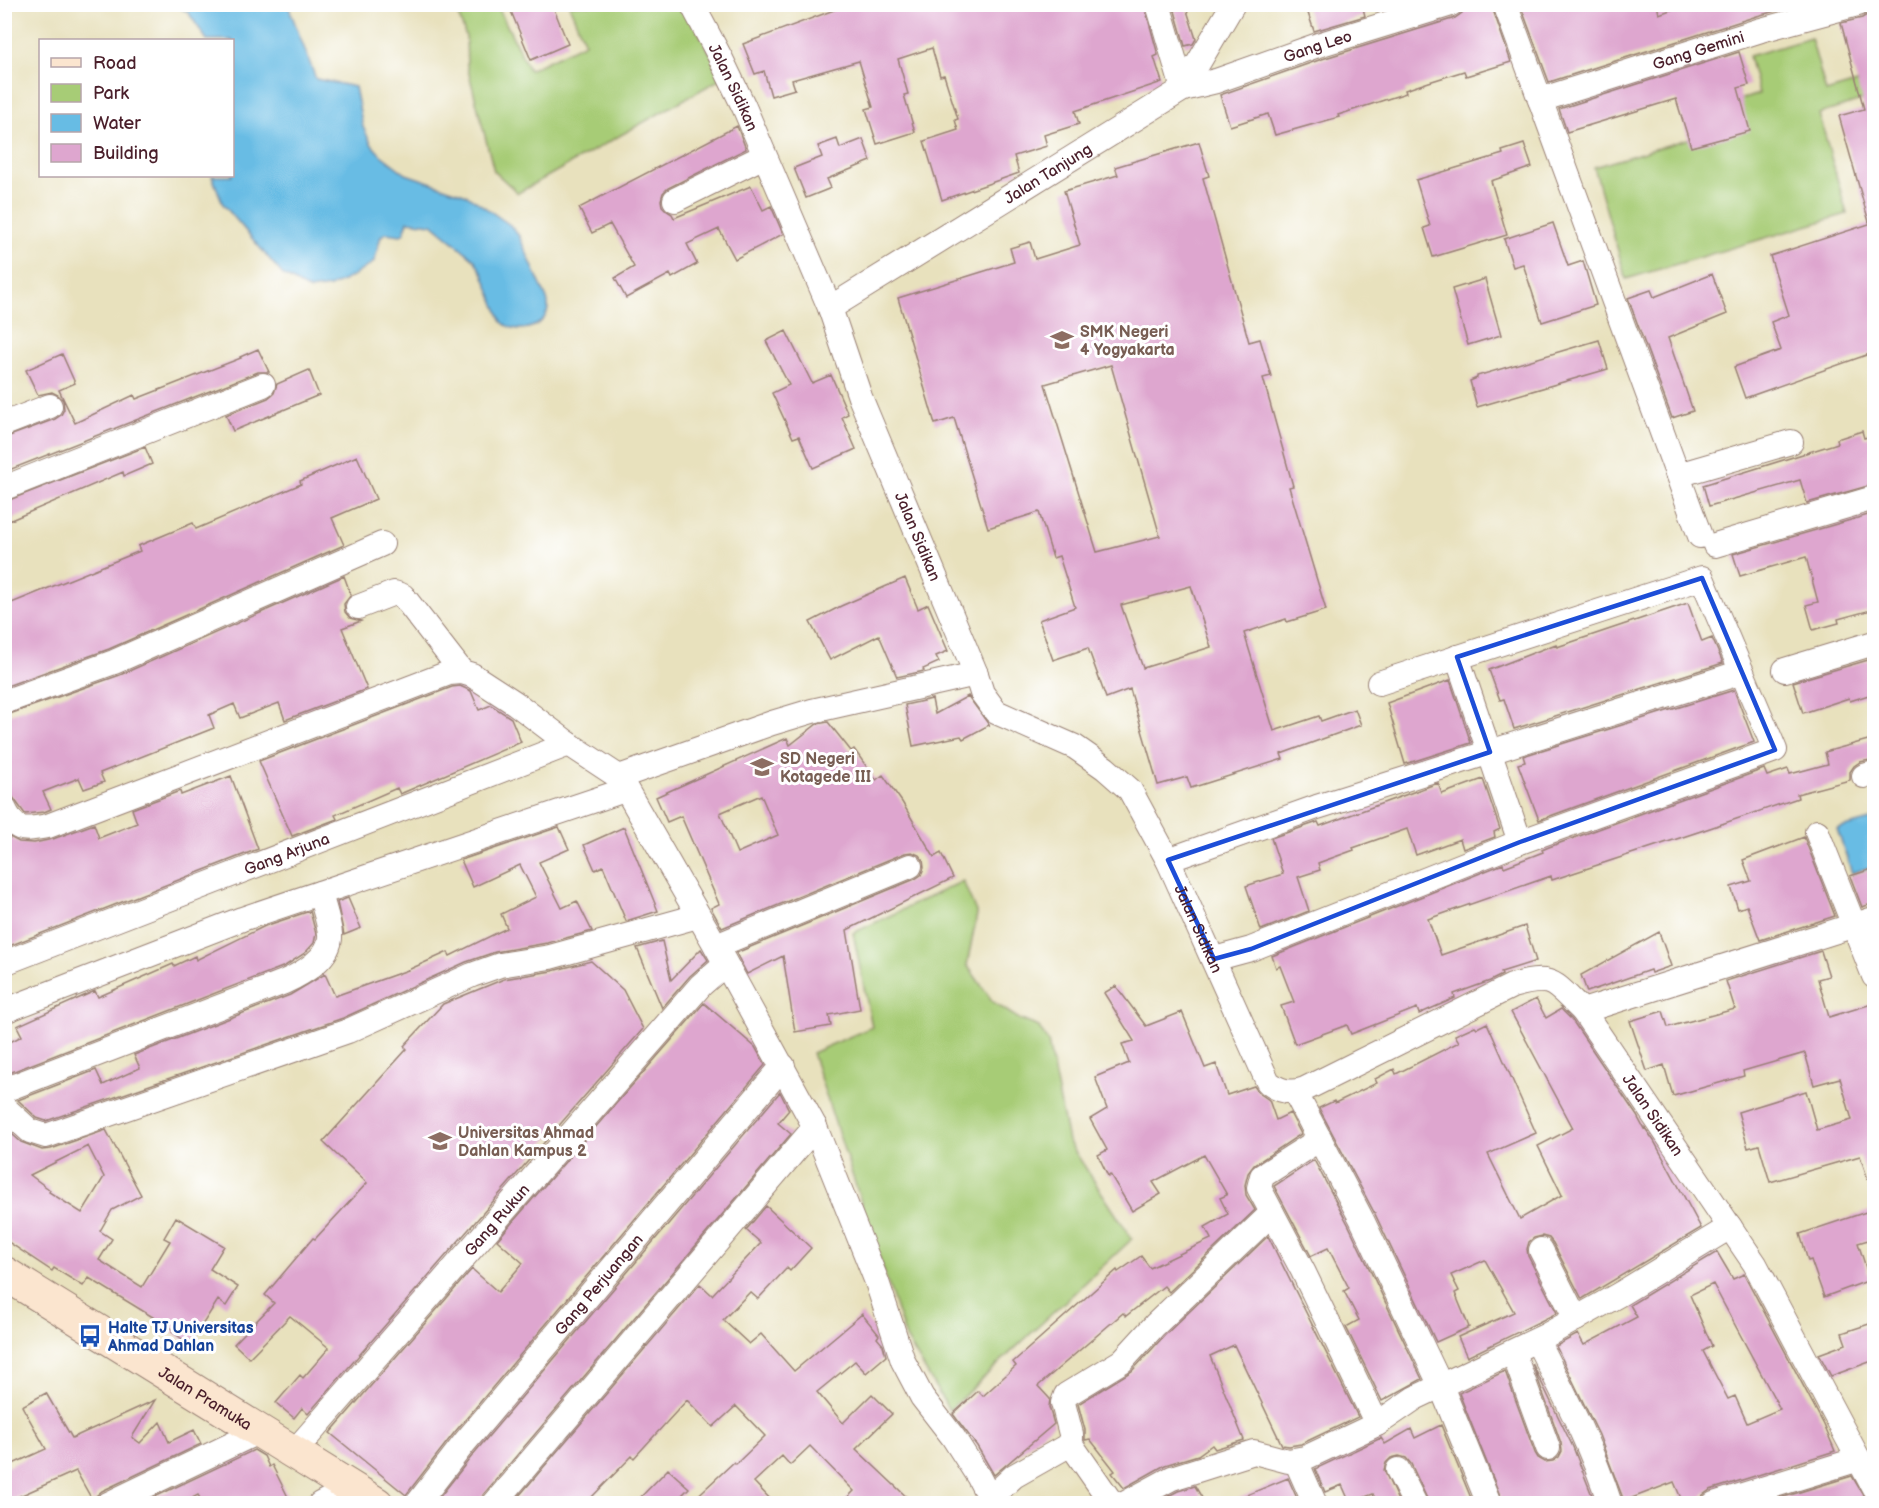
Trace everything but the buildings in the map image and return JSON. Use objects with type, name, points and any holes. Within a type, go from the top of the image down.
[{"type":"main road","name":"Jalan Pramuka","points":[[4,1273],[365,1495]]},
{"type":"street","name":"Jalan Sidikan","points":[[692,4],[720,57],[830,308],[860,397],[982,693],[996,712],[1075,747],[1106,768],[1130,790],[1168,860],[1268,1082],[1281,1090],[1295,1092],[1327,1080],[1389,1046],[1512,986],[1532,980],[1545,980],[1553,983],[1583,1011],[1755,1264],[1875,1488]]},
{"type":"street","points":[[1158,4],[1183,89]]},
{"type":"street","name":"Jalan Tanjung","points":[[830,308],[1183,89],[1233,4]]},
{"type":"street","name":"Gang Leo","points":[[1183,89],[1216,81],[1318,45],[1451,4]]},
{"type":"street","points":[[1505,4],[1678,475],[1707,540],[1875,498]]},
{"type":"street","name":"Gang Gemini","points":[[1540,100],[1761,30],[1858,4]]},
{"type":"street","points":[[675,200],[764,156]]},
{"type":"street","points":[[4,488],[263,385]]},
{"type":"street","points":[[4,424],[50,406]]},
{"type":"street","points":[[1678,475],[1791,442]]},
{"type":"street","points":[[4,702],[114,662],[382,544]]},
{"type":"street","points":[[1214,959],[1251,949],[1520,842],[1775,750],[1702,578],[1379,682]]},
{"type":"street","points":[[357,607],[394,593],[403,596],[462,672]]},
{"type":"street","points":[[1785,670],[1875,643]]},
{"type":"street","points":[[1457,657],[1520,842]]},
{"type":"street","points":[[4,808],[11,823],[19,828],[28,829],[48,825],[449,673],[462,672],[472,675],[515,703],[622,784],[783,1066],[815,1127],[877,1282],[903,1361],[922,1397],[953,1437],[978,1476],[986,1500],[1014,1476],[1063,1450],[1070,1443],[1071,1434],[1063,1403],[1066,1395],[1122,1361],[1155,1325],[1272,1214]]},
{"type":"street","points":[[1168,860],[1317,807],[1742,672]]},
{"type":"street","points":[[4,1011],[242,919],[622,784],[772,723],[812,711],[976,674]]},
{"type":"street","name":"Gang Arjuna","points":[[4,963],[569,744]]},
{"type":"street","points":[[1816,832],[1864,922],[1875,976]]},
{"type":"street","name":"Gang Rukun","points":[[294,1452],[701,985],[720,955],[910,866]]},
{"type":"street","points":[[4,1090],[284,982],[305,971],[319,959],[331,935],[320,893]]},
{"type":"street","points":[[4,1107],[30,1131],[46,1136],[348,1031],[472,975],[500,965],[550,957],[698,916]]},
{"type":"street","points":[[1583,1011],[1864,922]]},
{"type":"street","name":"Gang Perjuangan","points":[[417,1503],[473,1433],[783,1066]]},
{"type":"street","points":[[1295,1092],[1362,1220],[1441,1386],[1489,1503]]},
{"type":"street","points":[[494,1503],[815,1127]]},
{"type":"street","points":[[1320,1138],[1262,1176],[1259,1188],[1377,1424]]},
{"type":"street","points":[[1070,1443],[1109,1499],[1125,1502],[1172,1478],[1254,1452],[1277,1459],[1296,1461],[1377,1424],[1415,1398],[1537,1341],[1730,1227]]},
{"type":"street","points":[[1541,1250],[1576,1319]]},
{"type":"street","points":[[1537,1341],[1570,1405],[1600,1472],[1610,1503]]},
{"type":"street","points":[[1513,1352],[1548,1448]]},
{"type":"street","points":[[108,1503],[261,1431]]},
{"type":"street","points":[[1715,1503],[1859,1459]]},
{"type":"street","points":[[1296,1461],[1315,1503]]},
{"type":"street","points":[[1398,1470],[1415,1503]]},
{"type":"street","points":[[320,1503],[365,1495]]},
{"type":"highlighted area","points":[[1702,578],[1775,750],[1520,842],[1251,949],[1214,959],[1168,860],[1490,752],[1457,657]]},
{"type":"green space","points":[[455,5],[497,5],[529,70],[585,43],[569,5],[683,5],[724,77],[518,193],[494,171],[467,66],[466,37]]},
{"type":"green space","points":[[1811,38],[1826,92],[1873,78],[1874,97],[1819,114],[1847,214],[1626,279],[1594,167],[1698,136],[1692,113],[1759,94],[1749,56]]},
{"type":"green space","points":[[963,881],[977,914],[967,965],[993,1002],[1019,1019],[1039,1027],[1048,1042],[1068,1141],[1132,1239],[949,1410],[906,1338],[812,1053],[872,1027],[853,933]]},
{"type":"water","points":[[174,5],[288,5],[316,79],[355,87],[363,127],[372,145],[381,155],[406,174],[467,195],[510,225],[519,236],[547,299],[546,316],[534,326],[525,329],[509,327],[502,322],[483,274],[474,259],[432,224],[408,221],[401,235],[386,233],[381,236],[374,262],[330,287],[309,290],[283,275],[223,204],[212,177],[234,177],[234,39],[206,39],[188,12]]},
{"type":"water","points":[[1874,819],[1874,866],[1852,873],[1837,829]]},
{"type":"place","name":"SMK Negeri 4 Yogyakarta","points":[[1062,340]]},
{"type":"place","name":"SD Negeri Kotagede III","points":[[762,767]]},
{"type":"place","name":"Universitas Ahmad Dahlan Kampus 2","points":[[440,1141]]},
{"type":"place","name":"Halte TJ Universitas Ahmad Dahlan","points":[[90,1336]]}]
